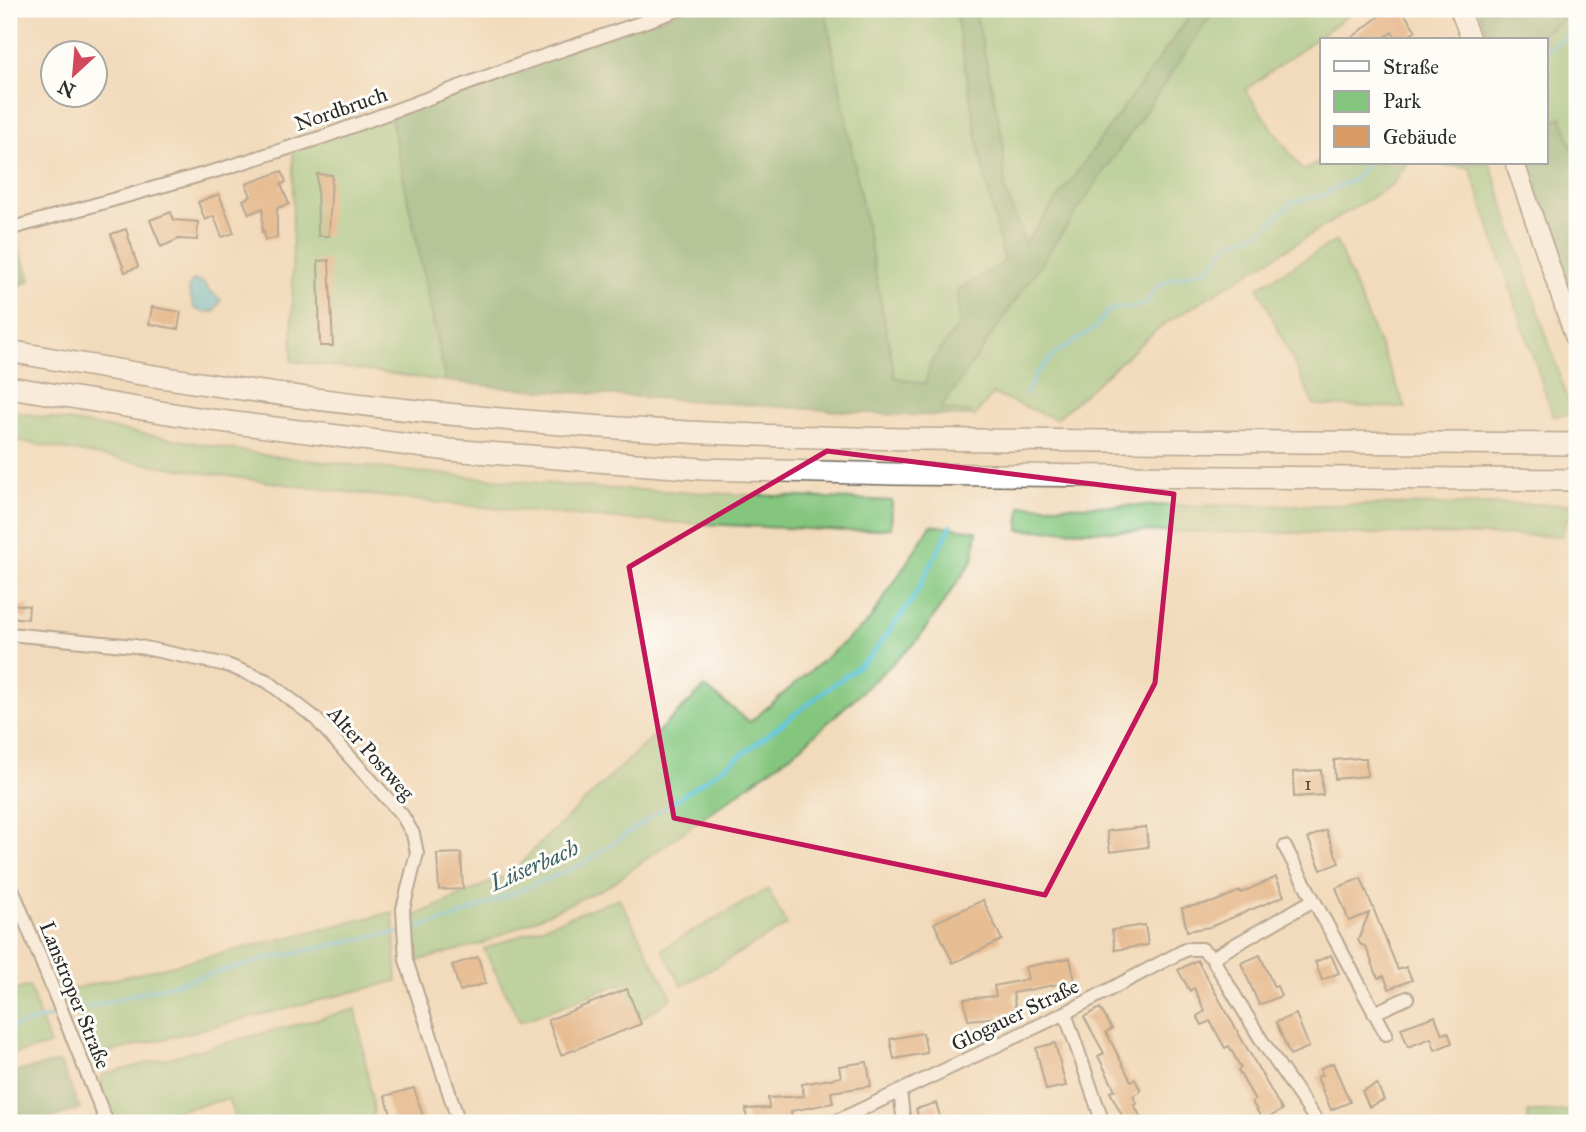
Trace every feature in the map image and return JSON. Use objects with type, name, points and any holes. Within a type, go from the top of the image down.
[{"type":"highway","points":[[9,351],[131,373],[291,396],[456,415],[630,429],[908,439],[1577,444]]},
{"type":"highway","points":[[9,387],[128,408],[296,432],[449,450],[690,468],[798,473],[1577,480]]},
{"type":"main road","points":[[1459,9],[1470,38]]},
{"type":"main road","points":[[1515,164],[1577,344]]},
{"type":"street","name":"Nordbruch","points":[[9,229],[222,169],[323,137],[681,9]]},
{"type":"street","name":"Alter Postweg","points":[[9,634],[135,646],[227,665],[267,681],[315,718],[401,815],[413,834],[417,853],[403,909],[405,960],[459,1123]]},
{"type":"street","points":[[1285,847],[1386,1034]]},
{"type":"street","name":"Lanstroper Straße","points":[[9,881],[107,1123]]},
{"type":"street","points":[[1312,901],[1212,958],[1262,1041],[1318,1123]]},
{"type":"street","name":"Glogauer Straße","points":[[833,1123],[1065,1013],[1187,949],[1202,949],[1212,958]]},
{"type":"street","points":[[1374,1013],[1407,998]]},
{"type":"street","points":[[1065,1013],[1103,1123]]},
{"type":"street","points":[[900,1092],[904,1123]]},
{"type":"highlighted area","points":[[827,451],[1174,494],[1155,683],[1045,895],[674,818],[629,567]]},
{"type":"green space","points":[[686,9],[825,9],[895,377],[925,384],[932,360],[959,326],[958,290],[1004,262],[980,153],[955,9],[975,9],[1002,136],[1005,190],[1025,244],[1195,9],[1215,10],[941,409],[970,412],[970,416],[897,415],[446,381],[390,113]]},
{"type":"green space","points":[[825,9],[955,9],[980,153],[1005,263],[958,290],[959,326],[932,360],[925,384],[895,378]]},
{"type":"green space","points":[[975,9],[1195,9],[1025,244],[1005,190],[1002,136]]},
{"type":"green space","points":[[1215,9],[1357,9],[1245,90],[1303,171],[1320,162],[1406,164],[1393,184],[1160,327],[1056,419],[993,394],[974,417],[940,409]]},
{"type":"green space","points":[[1478,9],[1577,9],[1538,38],[1489,38]]},
{"type":"green space","points":[[1577,9],[1577,163],[1562,117],[1548,123],[1548,38],[1537,38]]},
{"type":"green space","points":[[390,113],[445,381],[292,361],[293,147]]},
{"type":"green space","points":[[1562,117],[1577,163],[1577,312],[1526,164],[1548,164],[1548,123]]},
{"type":"green space","points":[[1490,164],[1572,414],[1553,416],[1470,168],[1443,165]]},
{"type":"green space","points":[[11,229],[31,280],[9,291],[9,230]]},
{"type":"green space","points":[[1336,241],[1406,408],[1314,405],[1258,287]]},
{"type":"green space","points":[[9,411],[272,456],[407,471],[597,488],[892,501],[891,528],[849,531],[613,519],[508,510],[293,485],[9,439]]},
{"type":"green space","points":[[1577,504],[1577,517],[1567,518],[1562,536],[1019,530],[1021,506]]},
{"type":"green space","points":[[931,525],[977,531],[973,560],[916,642],[801,747],[609,886],[481,944],[413,962],[412,917],[514,872],[535,848],[705,687],[750,722],[869,621]]},
{"type":"green space","points":[[768,889],[787,925],[682,986],[662,949]]},
{"type":"green space","points":[[619,898],[672,998],[639,1020],[622,983],[520,1022],[484,949]]},
{"type":"green space","points":[[393,912],[397,981],[94,1056],[69,990]]},
{"type":"green space","points":[[29,986],[50,1045],[9,1055],[9,992]]},
{"type":"green space","points":[[356,1009],[374,1111],[371,1123],[237,1123],[228,1099],[121,1123],[99,1103],[102,1075]]},
{"type":"green space","points":[[60,1062],[80,1109],[36,1123],[9,1123],[9,1073]]},
{"type":"green space","points":[[1577,1111],[1577,1123],[1528,1123],[1528,1112]]},
{"type":"water","points":[[193,280],[204,283],[221,300],[214,312],[203,312],[194,308],[188,288]]},
{"type":"building","points":[[1388,9],[1401,9],[1416,31],[1405,38],[1396,38],[1392,32],[1384,38],[1352,38]]},
{"type":"building","points":[[282,171],[286,182],[281,184],[289,204],[277,208],[277,238],[265,240],[264,231],[262,232],[263,208],[249,214],[243,200],[251,196],[246,184]]},
{"type":"building","points":[[317,174],[332,175],[329,236],[318,236]]},
{"type":"building","points":[[219,194],[234,233],[222,237],[214,216],[205,220],[198,202]]},
{"type":"building","points":[[171,212],[174,220],[198,222],[197,240],[179,239],[161,247],[150,220]]},
{"type":"building","points":[[126,229],[138,267],[125,272],[111,234]]},
{"type":"building","points":[[329,260],[333,346],[320,346],[318,261]]},
{"type":"building","points":[[152,307],[181,312],[178,329],[149,324]]},
{"type":"building","points":[[9,604],[29,606],[28,619],[9,617]]},
{"type":"building","points":[[1366,758],[1367,776],[1335,779],[1334,760]]},
{"type":"building","points":[[1321,770],[1323,795],[1294,797],[1293,772]]},
{"type":"building","points":[[1146,827],[1148,847],[1110,852],[1107,831]]},
{"type":"building","points":[[1326,830],[1339,863],[1321,870],[1308,838]]},
{"type":"building","points":[[461,853],[463,889],[439,890],[437,854]]},
{"type":"building","points":[[1276,877],[1284,896],[1210,927],[1187,931],[1182,908],[1214,902]]},
{"type":"building","points":[[1361,878],[1398,970],[1406,967],[1412,980],[1389,989],[1384,976],[1378,978],[1366,947],[1358,940],[1369,913],[1349,921],[1336,888]]},
{"type":"building","points":[[983,900],[1002,940],[953,963],[934,923]]},
{"type":"building","points":[[1145,925],[1148,945],[1115,950],[1112,930]]},
{"type":"building","points":[[1260,955],[1274,987],[1277,986],[1281,996],[1259,1005],[1241,963]]},
{"type":"building","points":[[1331,955],[1339,973],[1322,980],[1315,962]]},
{"type":"building","points":[[478,957],[486,983],[460,991],[452,965]]},
{"type":"building","points":[[1070,958],[1075,981],[1013,993],[1016,1011],[1000,1014],[1001,1017],[968,1020],[964,999],[996,996],[994,986],[1028,979],[1025,967]]},
{"type":"building","points":[[1197,960],[1282,1110],[1263,1121],[1252,1102],[1255,1100],[1238,1070],[1241,1068],[1229,1046],[1225,1048],[1210,1021],[1202,1025],[1197,1016],[1205,1011],[1194,988],[1190,991],[1178,970]]},
{"type":"building","points":[[627,989],[641,1024],[561,1055],[548,1020]]},
{"type":"building","points":[[1100,1008],[1112,1029],[1106,1032],[1131,1081],[1135,1079],[1141,1091],[1133,1096],[1137,1104],[1134,1105],[1144,1123],[1126,1123],[1110,1092],[1115,1090],[1098,1056],[1104,1053],[1084,1017]]},
{"type":"building","points":[[1296,1014],[1309,1047],[1290,1055],[1276,1022]]},
{"type":"building","points":[[1435,1016],[1442,1034],[1448,1032],[1452,1043],[1435,1050],[1431,1038],[1408,1047],[1401,1028]]},
{"type":"building","points":[[923,1033],[927,1053],[894,1059],[890,1039]]},
{"type":"building","points":[[1055,1043],[1066,1086],[1046,1090],[1036,1048]]},
{"type":"building","points":[[867,1062],[871,1086],[831,1092],[833,1103],[791,1111],[792,1123],[747,1123],[746,1109],[769,1108],[768,1098],[804,1096],[802,1084],[841,1077],[839,1066]]},
{"type":"building","points":[[1333,1063],[1350,1102],[1331,1110],[1317,1077],[1322,1075],[1320,1070],[1323,1067]]},
{"type":"building","points":[[1377,1084],[1384,1100],[1369,1107],[1362,1091]]},
{"type":"building","points":[[414,1088],[425,1123],[394,1123],[385,1096]]},
{"type":"building","points":[[936,1103],[942,1123],[920,1123],[916,1109]]},
{"type":"waterway","points":[[1548,49],[1577,30]]},
{"type":"waterway","name":"Lüserbach","points":[[1026,394],[1037,373],[1055,354],[1095,328],[1109,310],[1145,305],[1157,286],[1207,269],[1230,243],[1263,231],[1292,202],[1323,195],[1354,179],[1367,164]]},
{"type":"waterway","name":"Lüserbach","points":[[9,1028],[271,958],[399,933],[452,919],[583,864],[737,758],[870,657],[913,599],[951,526]]}]
